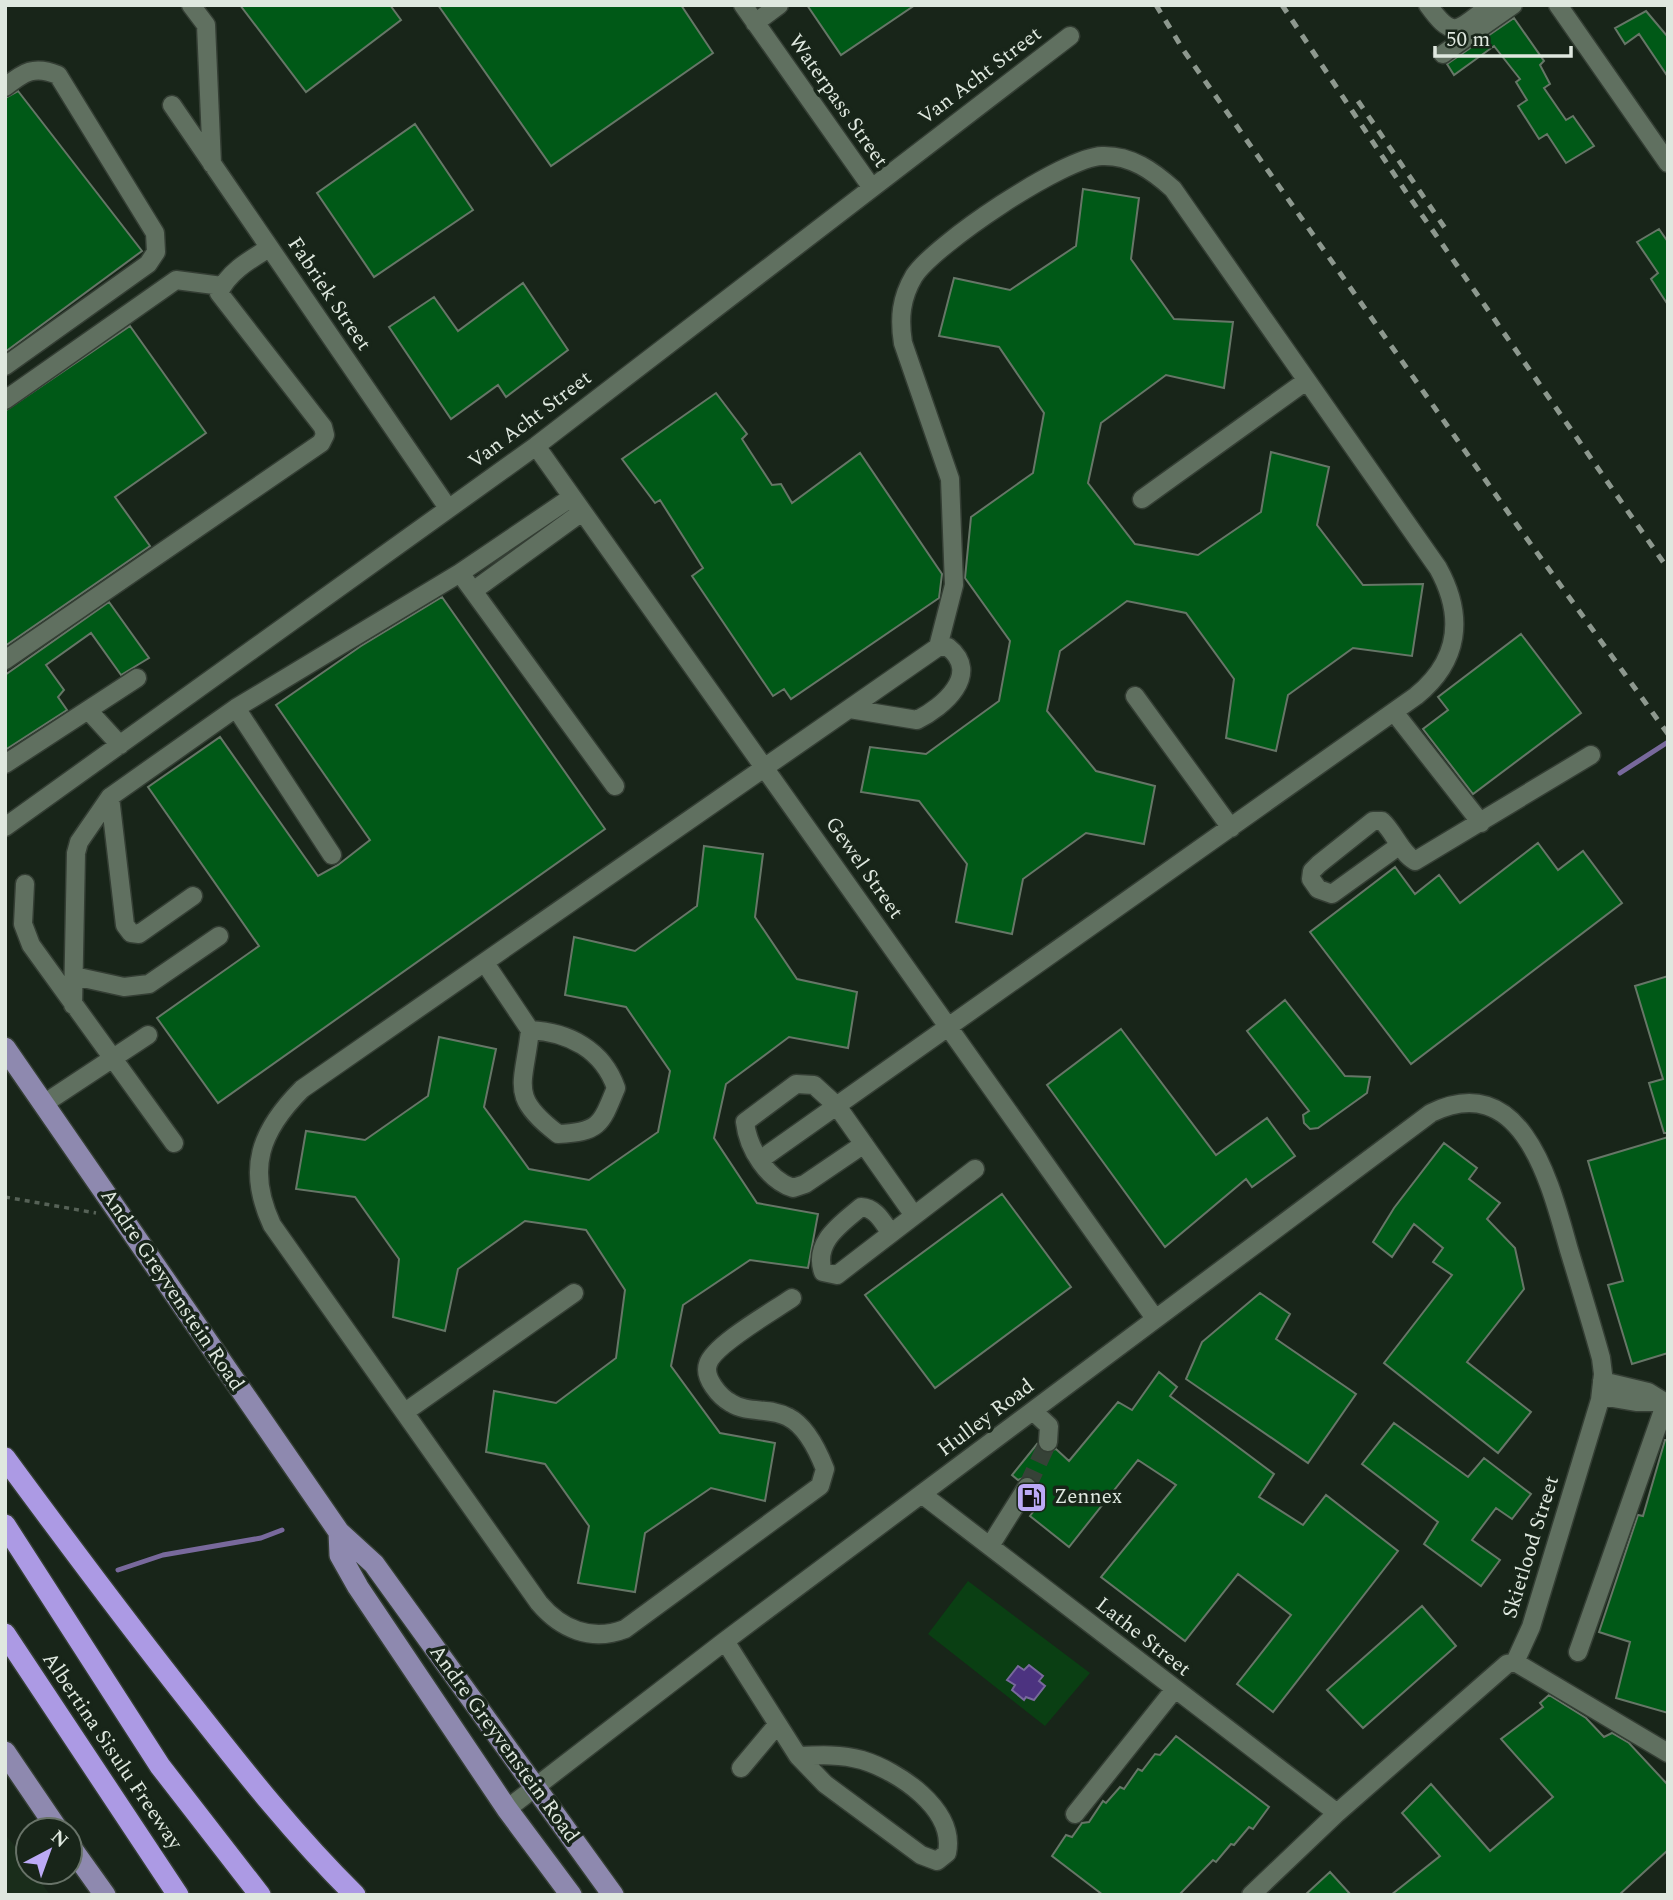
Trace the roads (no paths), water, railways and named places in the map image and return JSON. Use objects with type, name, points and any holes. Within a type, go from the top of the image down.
[{"type":"highway","points":[[5,1458],[134,1631],[246,1774],[291,1828],[355,1895]]},
{"type":"highway","points":[[5,1525],[160,1766],[260,1895]]},
{"type":"highway","name":"Albertina Sisulu Freeway","points":[[5,1634],[178,1895]]},
{"type":"main road","name":"Andre Greyvenstein Road","points":[[5,1048],[339,1532],[374,1564],[613,1895]]},
{"type":"main road","name":"Andre Greyvenstein Road","points":[[339,1532],[340,1555],[358,1587],[507,1809],[570,1895]]},
{"type":"main road","points":[[5,1752],[48,1816]]},
{"type":"main road","points":[[84,1866],[105,1895]]},
{"type":"street","points":[[191,5],[206,25],[212,164]]},
{"type":"street","name":"Waterpass Street","points":[[743,5],[872,188]]},
{"type":"street","points":[[755,23],[779,5]]},
{"type":"street","points":[[1428,5],[1442,26],[1449,30],[1459,28],[1491,5]]},
{"type":"street","points":[[1443,54],[1513,5]]},
{"type":"street","points":[[1558,5],[1668,163]]},
{"type":"street","name":"Van Acht Street","points":[[5,827],[536,446],[1070,36]]},
{"type":"street","points":[[5,87],[28,70],[45,70],[58,75],[155,233],[156,252],[148,264],[5,366]]},
{"type":"street","name":"Fabriek Street","points":[[172,105],[448,508]]},
{"type":"street","points":[[760,1160],[1394,712],[1428,687],[1446,663],[1455,631],[1451,596],[1438,568],[1173,189],[1153,171],[1132,161],[1102,156],[1076,161],[1049,174],[932,255],[914,276],[902,300],[900,321],[910,366],[950,479],[954,585],[938,647]]},
{"type":"street","points":[[5,660],[321,443],[325,435],[323,427],[219,293],[222,286],[244,263],[269,247]]},
{"type":"street","points":[[5,400],[176,280],[222,286]]},
{"type":"street","points":[[1142,499],[1306,381]]},
{"type":"street","name":"Gewel Street","points":[[536,446],[1154,1317]]},
{"type":"street","points":[[73,1004],[76,853],[79,842],[110,797],[236,708],[460,573],[572,497]]},
{"type":"street","points":[[473,591],[582,512]]},
{"type":"street","points":[[460,573],[615,786]]},
{"type":"street","points":[[792,1298],[722,1348],[708,1363],[707,1371],[721,1395],[731,1404],[744,1409],[776,1412],[790,1418],[802,1428],[825,1469],[820,1486],[645,1617],[616,1633],[589,1634],[576,1631],[550,1615],[272,1224],[260,1198],[258,1172],[263,1141],[279,1112],[302,1089],[938,647],[948,647],[961,665],[961,678],[955,692],[922,717],[912,720],[850,709]]},
{"type":"street","points":[[5,764],[137,678]]},
{"type":"street","points":[[1135,696],[1231,828]]},
{"type":"street","points":[[236,708],[332,855]]},
{"type":"street","points":[[88,710],[120,745]]},
{"type":"street","points":[[1394,712],[1481,823]]},
{"type":"street","points":[[1400,845],[1332,894],[1318,890],[1311,879],[1312,871],[1319,864],[1373,821],[1382,821],[1415,861],[1591,755]]},
{"type":"street","points":[[110,797],[125,925],[131,933],[139,934],[193,896]]},
{"type":"street","points":[[25,884],[23,925],[26,933],[73,1004],[174,1143]]},
{"type":"street","points":[[74,976],[124,987],[149,984],[219,936]]},
{"type":"street","points":[[485,963],[530,1030],[522,1093],[532,1114],[558,1134],[587,1132],[604,1117],[616,1088],[609,1068],[586,1047],[554,1031],[530,1030]]},
{"type":"street","points":[[45,1103],[148,1035]]},
{"type":"street","points":[[864,1144],[805,1184],[793,1188],[773,1178],[760,1160],[746,1132],[745,1122],[750,1115],[796,1084],[805,1083],[822,1091],[837,1106],[864,1144],[913,1214]]},
{"type":"street","name":"Hulley Road","points":[[507,1809],[1154,1317],[1431,1113],[1449,1104],[1463,1102],[1489,1108],[1504,1116]]},
{"type":"street","name":"Skietlood Street","points":[[1504,1116],[1528,1139],[1548,1177],[1601,1358],[1601,1388],[1531,1627],[1515,1662]]},
{"type":"street","points":[[890,1232],[975,1169]]},
{"type":"street","points":[[405,1412],[574,1293]]},
{"type":"street","points":[[1578,1652],[1666,1402],[1648,1392],[1601,1388]]},
{"type":"street","points":[[1033,1410],[1049,1426],[1048,1442]]},
{"type":"street","points":[[990,1546],[1027,1487]]},
{"type":"street","name":"Lathe Street","points":[[923,1495],[1337,1813]]},
{"type":"street","points":[[725,1641],[798,1756],[825,1784],[921,1855],[937,1861],[947,1853],[948,1836],[935,1809],[917,1791],[890,1773],[861,1760],[834,1755],[798,1756]]},
{"type":"street","points":[[1251,1895],[1337,1813],[1507,1664],[1515,1662],[1668,1753]]},
{"type":"street","points":[[1075,1814],[1150,1724],[1174,1690]]},
{"type":"street","points":[[741,1768],[778,1725]]},
{"type":"waterway","points":[[1620,773],[1668,742]]},
{"type":"waterway","points":[[118,1570],[163,1555],[261,1538],[282,1530]]},
{"type":"tunnel","points":[[1027,1487],[1048,1442]]},
{"type":"railway","points":[[1156,5],[1184,51],[1517,525],[1668,734]]},
{"type":"railway","points":[[1282,5],[1408,195],[1668,569]]},
{"type":"railway","points":[[1358,101],[1449,234]]},
{"type":"place","name":"Zennex","points":[[1031,1497]]}]
